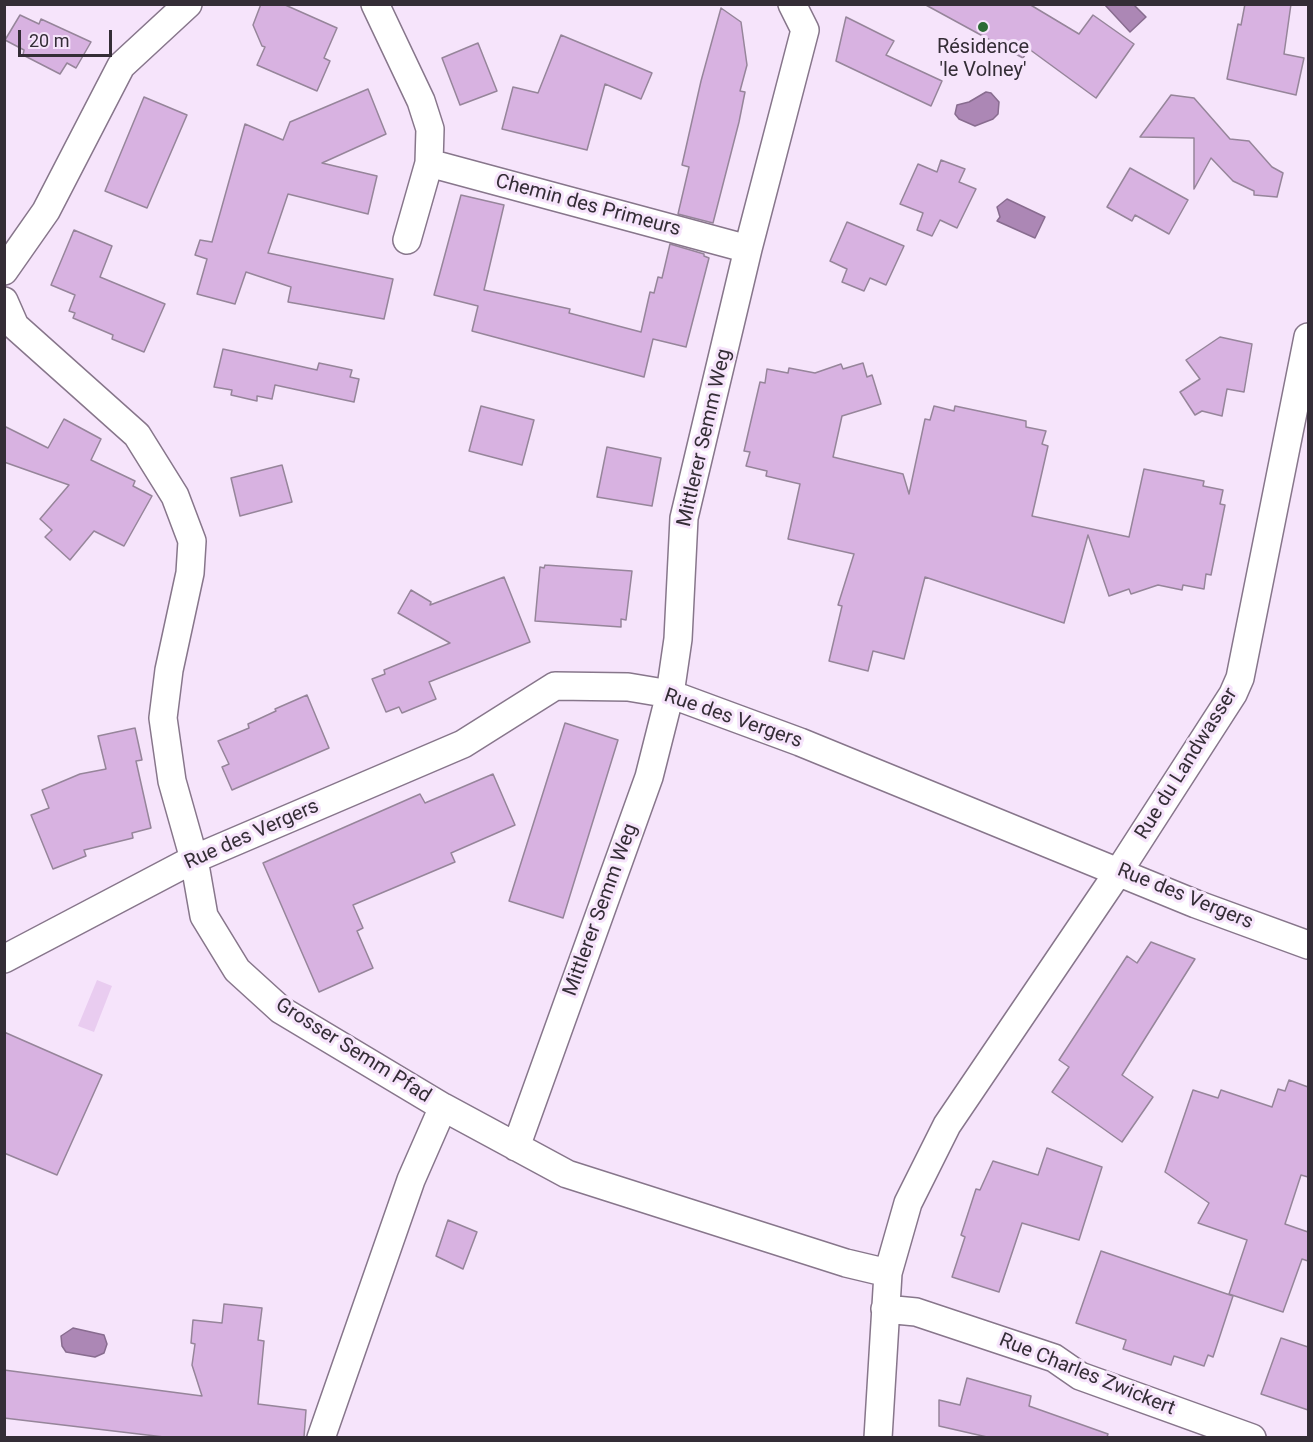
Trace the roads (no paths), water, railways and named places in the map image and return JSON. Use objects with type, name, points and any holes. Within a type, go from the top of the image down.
[{"type":"street","points":[[4,271],[46,211],[121,66],[188,4]]},
{"type":"street","points":[[375,4],[421,101],[430,129],[429,163],[406,240]]},
{"type":"street","name":"Mittlerer Semm Weg","points":[[516,1147],[649,777],[670,694],[678,639],[683,526],[748,249],[805,30],[792,4]]},
{"type":"street","name":"Chemin des Primeurs","points":[[429,163],[748,249]]},
{"type":"street","name":"Grosser Semm Pfad","points":[[4,301],[15,327],[137,435],[175,496],[192,542],[190,573],[169,670],[163,718],[172,781],[194,859],[204,916],[237,970],[281,1010],[443,1107],[567,1174],[846,1263],[888,1273]]},
{"type":"street","name":"Rue du Landwasser","points":[[888,1273],[908,1203],[947,1125],[1119,871],[1233,694],[1240,678],[1308,337]]},
{"type":"street","name":"Rue des Vergers","points":[[4,959],[194,859],[463,744],[555,686],[628,687],[670,694],[800,742],[1196,904],[1308,945]]},
{"type":"street","name":"Grosser Semm Pfad","points":[[321,1437],[411,1180],[443,1107]]},
{"type":"street","points":[[878,1437],[888,1273]]},
{"type":"street","name":"Rue Charles Zwickert","points":[[885,1309],[916,1312],[1054,1358],[1080,1376],[1252,1437]]},
{"type":"place","name":"Résidence 'le Volney'","points":[[983,27]]}]
